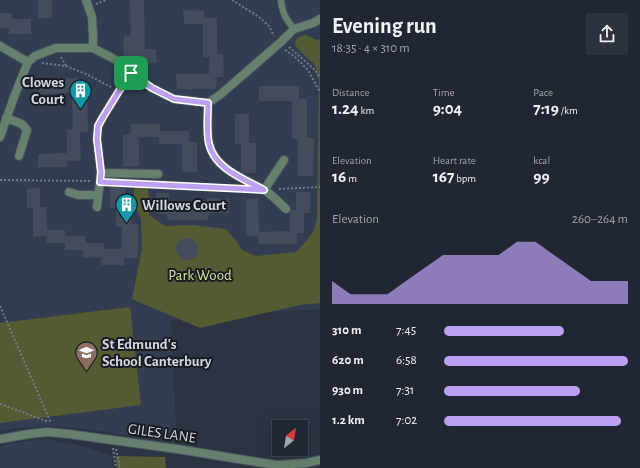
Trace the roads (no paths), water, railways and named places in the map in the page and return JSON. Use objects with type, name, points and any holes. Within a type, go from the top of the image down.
[{"type":"street","points":[[86,0],[92,17],[93,48]]},
{"type":"street","points":[[1,133],[28,62],[35,56],[56,48],[93,48],[116,60],[152,88],[174,99],[208,103],[221,94],[294,29],[313,23],[320,19]]},
{"type":"street","points":[[0,46],[28,62]]},
{"type":"street","points":[[96,207],[101,172],[97,139],[98,126],[131,73]]},
{"type":"street","points":[[208,103],[209,145],[216,158],[224,167],[264,190],[286,209]]},
{"type":"street","points":[[6,118],[22,124],[26,130],[19,156]]},
{"type":"street","points":[[264,190],[284,160]]},
{"type":"street","points":[[101,172],[158,174]]},
{"type":"street","points":[[69,192],[78,195],[98,195]]},
{"type":"street","name":"GILES LANE","points":[[0,440],[47,432],[177,449],[276,466],[320,460]]},
{"type":"lane","points":[[281,0],[286,19],[294,29]]},
{"type":"place","name":"Clowes Court","points":[[80,110]]},
{"type":"place","name":"Willows Court","points":[[127,224]]},
{"type":"place","name":"St Edmund's School Canterbury","points":[[87,372]]},
{"type":"park label","name":"Park Wood","points":[[200,275]]}]
